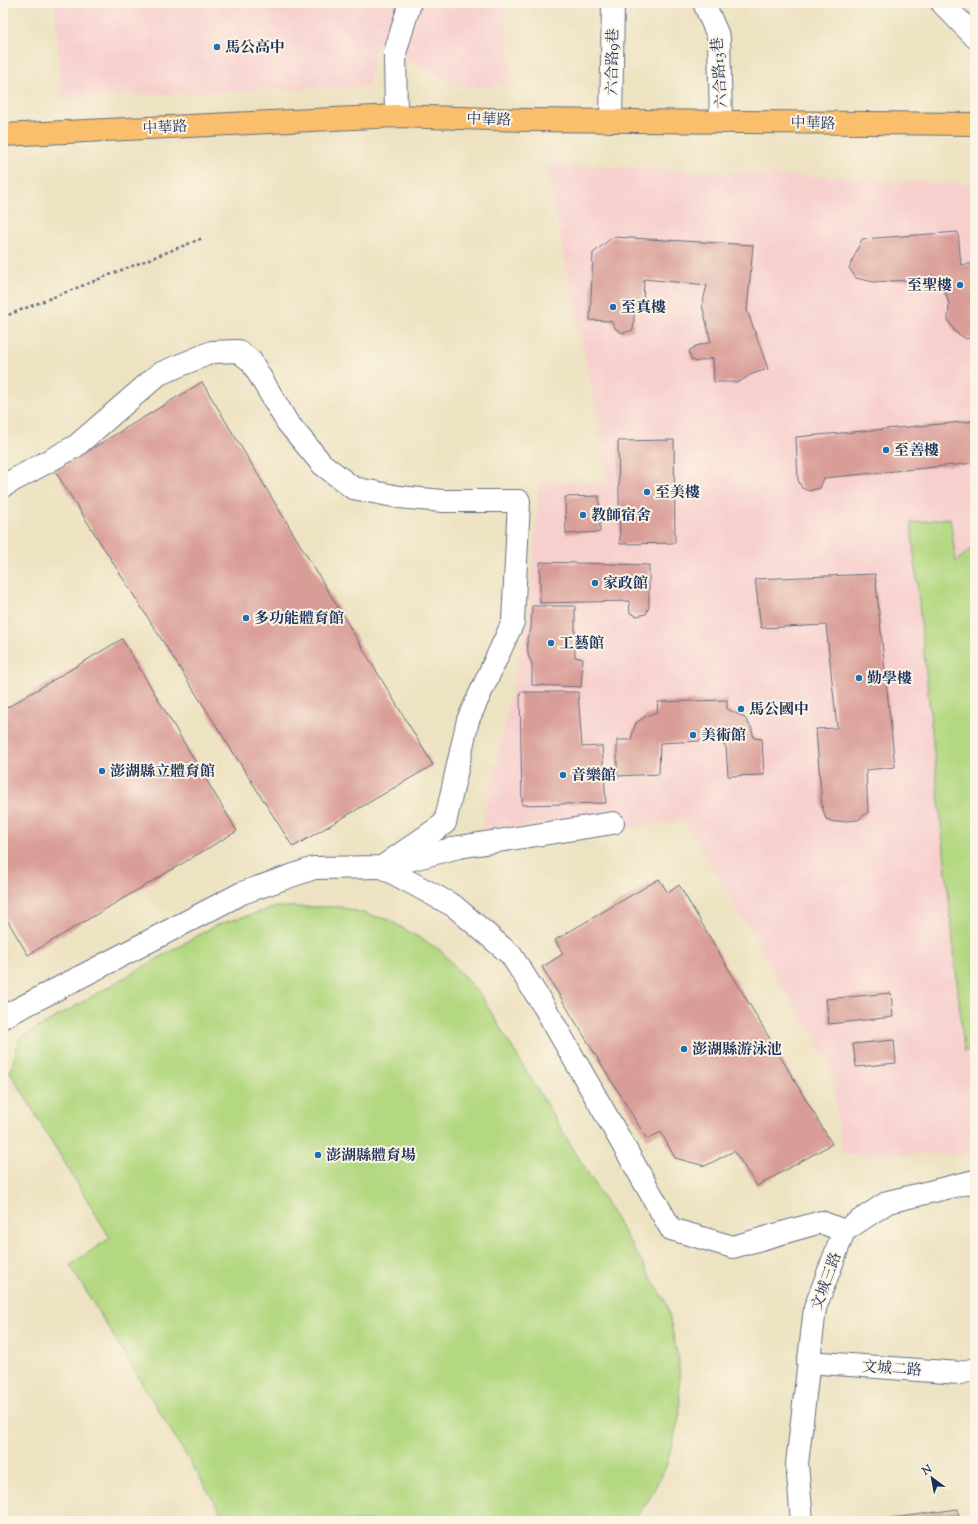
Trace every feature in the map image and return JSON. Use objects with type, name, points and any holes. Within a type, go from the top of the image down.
[{"type":"main road","name":"中華路","points":[[3,135],[396,116],[611,121],[975,124]]},
{"type":"street","points":[[396,116],[395,53],[410,3]]},
{"type":"street","name":"六合路9巷","points":[[611,121],[614,3]]},
{"type":"street","name":"六合路13巷","points":[[704,3],[719,38],[721,122]]},
{"type":"street","points":[[942,3],[975,37]]},
{"type":"street","points":[[3,486],[76,446],[160,374],[212,352],[238,351],[251,361],[287,422],[322,464],[353,488],[399,497],[443,501],[519,501],[513,622],[468,720],[445,823],[382,867]]},
{"type":"street","points":[[3,1017],[242,893],[314,868],[382,867],[460,847],[613,823]]},
{"type":"street","points":[[382,867],[454,906],[511,955],[545,1008],[672,1229],[733,1247],[821,1222],[844,1231],[888,1202],[975,1181]]},
{"type":"street","name":"文城三路","points":[[802,1521],[797,1464],[815,1308],[844,1231]]},
{"type":"street","name":"文城二路","points":[[808,1362],[960,1373],[975,1369]]},
{"type":"path","points":[[3,317],[203,238]]},
{"type":"shaded area","name":"馬公高中","points":[[55,3],[504,3],[512,86],[459,87],[395,53],[377,41],[368,86],[61,98]]},
{"type":"shaded area","name":"馬公國中","points":[[545,164],[975,184],[975,1154],[842,1155],[832,1069],[684,820],[613,832],[612,812],[481,833],[530,606],[539,484],[608,482],[593,392]]},
{"type":"green space","points":[[950,518],[956,562],[975,545],[975,1049],[964,1051],[911,523]]},
{"type":"green space","name":"澎湖縣體育場","points":[[277,907],[340,907],[389,920],[440,950],[481,996],[667,1304],[679,1363],[680,1414],[666,1467],[646,1504],[632,1521],[268,1521],[264,1514],[253,1521],[226,1521],[70,1265],[110,1238],[10,1072],[20,1038],[216,925]]},
{"type":"building","name":"至聖樓","points":[[958,232],[961,265],[975,263],[975,337],[966,339],[955,332],[948,320],[949,304],[944,288],[948,278],[874,282],[856,278],[849,268],[862,239]]},
{"type":"building","name":"至真樓","points":[[613,237],[753,245],[747,310],[768,369],[752,374],[739,382],[714,382],[713,358],[696,362],[691,359],[689,351],[696,346],[711,342],[702,305],[707,285],[644,279],[643,304],[635,305],[633,330],[623,333],[616,329],[611,321],[590,320],[593,253]]},
{"type":"building","name":"多功能體育館","points":[[202,382],[433,765],[293,847],[55,471]]},
{"type":"building","name":"至善樓","points":[[975,421],[975,463],[824,478],[820,488],[809,491],[802,488],[798,480],[796,437]]},
{"type":"building","name":"至美樓","points":[[674,440],[675,543],[620,544],[618,441]]},
{"type":"building","name":"教師宿舍","points":[[599,496],[600,532],[566,534],[565,497]]},
{"type":"building","name":"家政館","points":[[540,562],[649,565],[649,607],[646,614],[637,616],[630,613],[629,601],[540,603]]},
{"type":"building","name":"勤學樓","points":[[875,574],[895,767],[866,770],[868,812],[858,820],[834,822],[826,819],[822,806],[816,729],[837,728],[826,625],[761,628],[755,579]]},
{"type":"building","name":"工藝館","points":[[532,606],[575,606],[575,657],[583,659],[581,687],[532,685],[532,664],[528,655],[527,638],[531,630]]},
{"type":"building","name":"澎湖縣立體育館","points":[[122,639],[237,831],[28,955],[3,913],[3,710]]},
{"type":"building","name":"音樂館","points":[[520,692],[578,692],[582,747],[602,746],[606,803],[522,805]]},
{"type":"building","name":"美術館","points":[[727,700],[727,709],[744,717],[751,727],[754,738],[762,739],[764,775],[728,776],[726,747],[720,740],[660,743],[659,774],[617,776],[617,740],[631,740],[636,723],[646,716],[657,712],[658,702]]},
{"type":"building","name":"澎湖縣游泳池","points":[[659,879],[668,893],[679,885],[832,1144],[757,1186],[734,1151],[705,1166],[675,1158],[661,1132],[647,1139],[542,967],[563,954],[555,940]]},
{"type":"building","points":[[891,993],[893,1017],[829,1024],[826,999]]},
{"type":"building","points":[[894,1040],[896,1063],[856,1067],[853,1044]]},
{"type":"building","points":[[958,1509],[959,1521],[879,1521],[879,1520]]},
{"type":"place","name":"馬公高中","points":[[217,47]]},
{"type":"place","name":"至聖樓","points":[[960,285]]},
{"type":"place","name":"至真樓","points":[[613,307]]},
{"type":"place","name":"至善樓","points":[[886,450]]},
{"type":"place","name":"至美樓","points":[[647,492]]},
{"type":"place","name":"教師宿舍","points":[[583,515]]},
{"type":"place","name":"家政館","points":[[595,583]]},
{"type":"place","name":"多功能體育館","points":[[246,618]]},
{"type":"place","name":"工藝館","points":[[551,643]]},
{"type":"place","name":"勤學樓","points":[[859,678]]},
{"type":"place","name":"馬公國中","points":[[741,709]]},
{"type":"place","name":"美術館","points":[[693,735]]},
{"type":"place","name":"澎湖縣立體育館","points":[[102,771]]},
{"type":"place","name":"音樂館","points":[[563,775]]},
{"type":"place","name":"澎湖縣游泳池","points":[[684,1049]]},
{"type":"place","name":"澎湖縣體育場","points":[[318,1155]]}]
